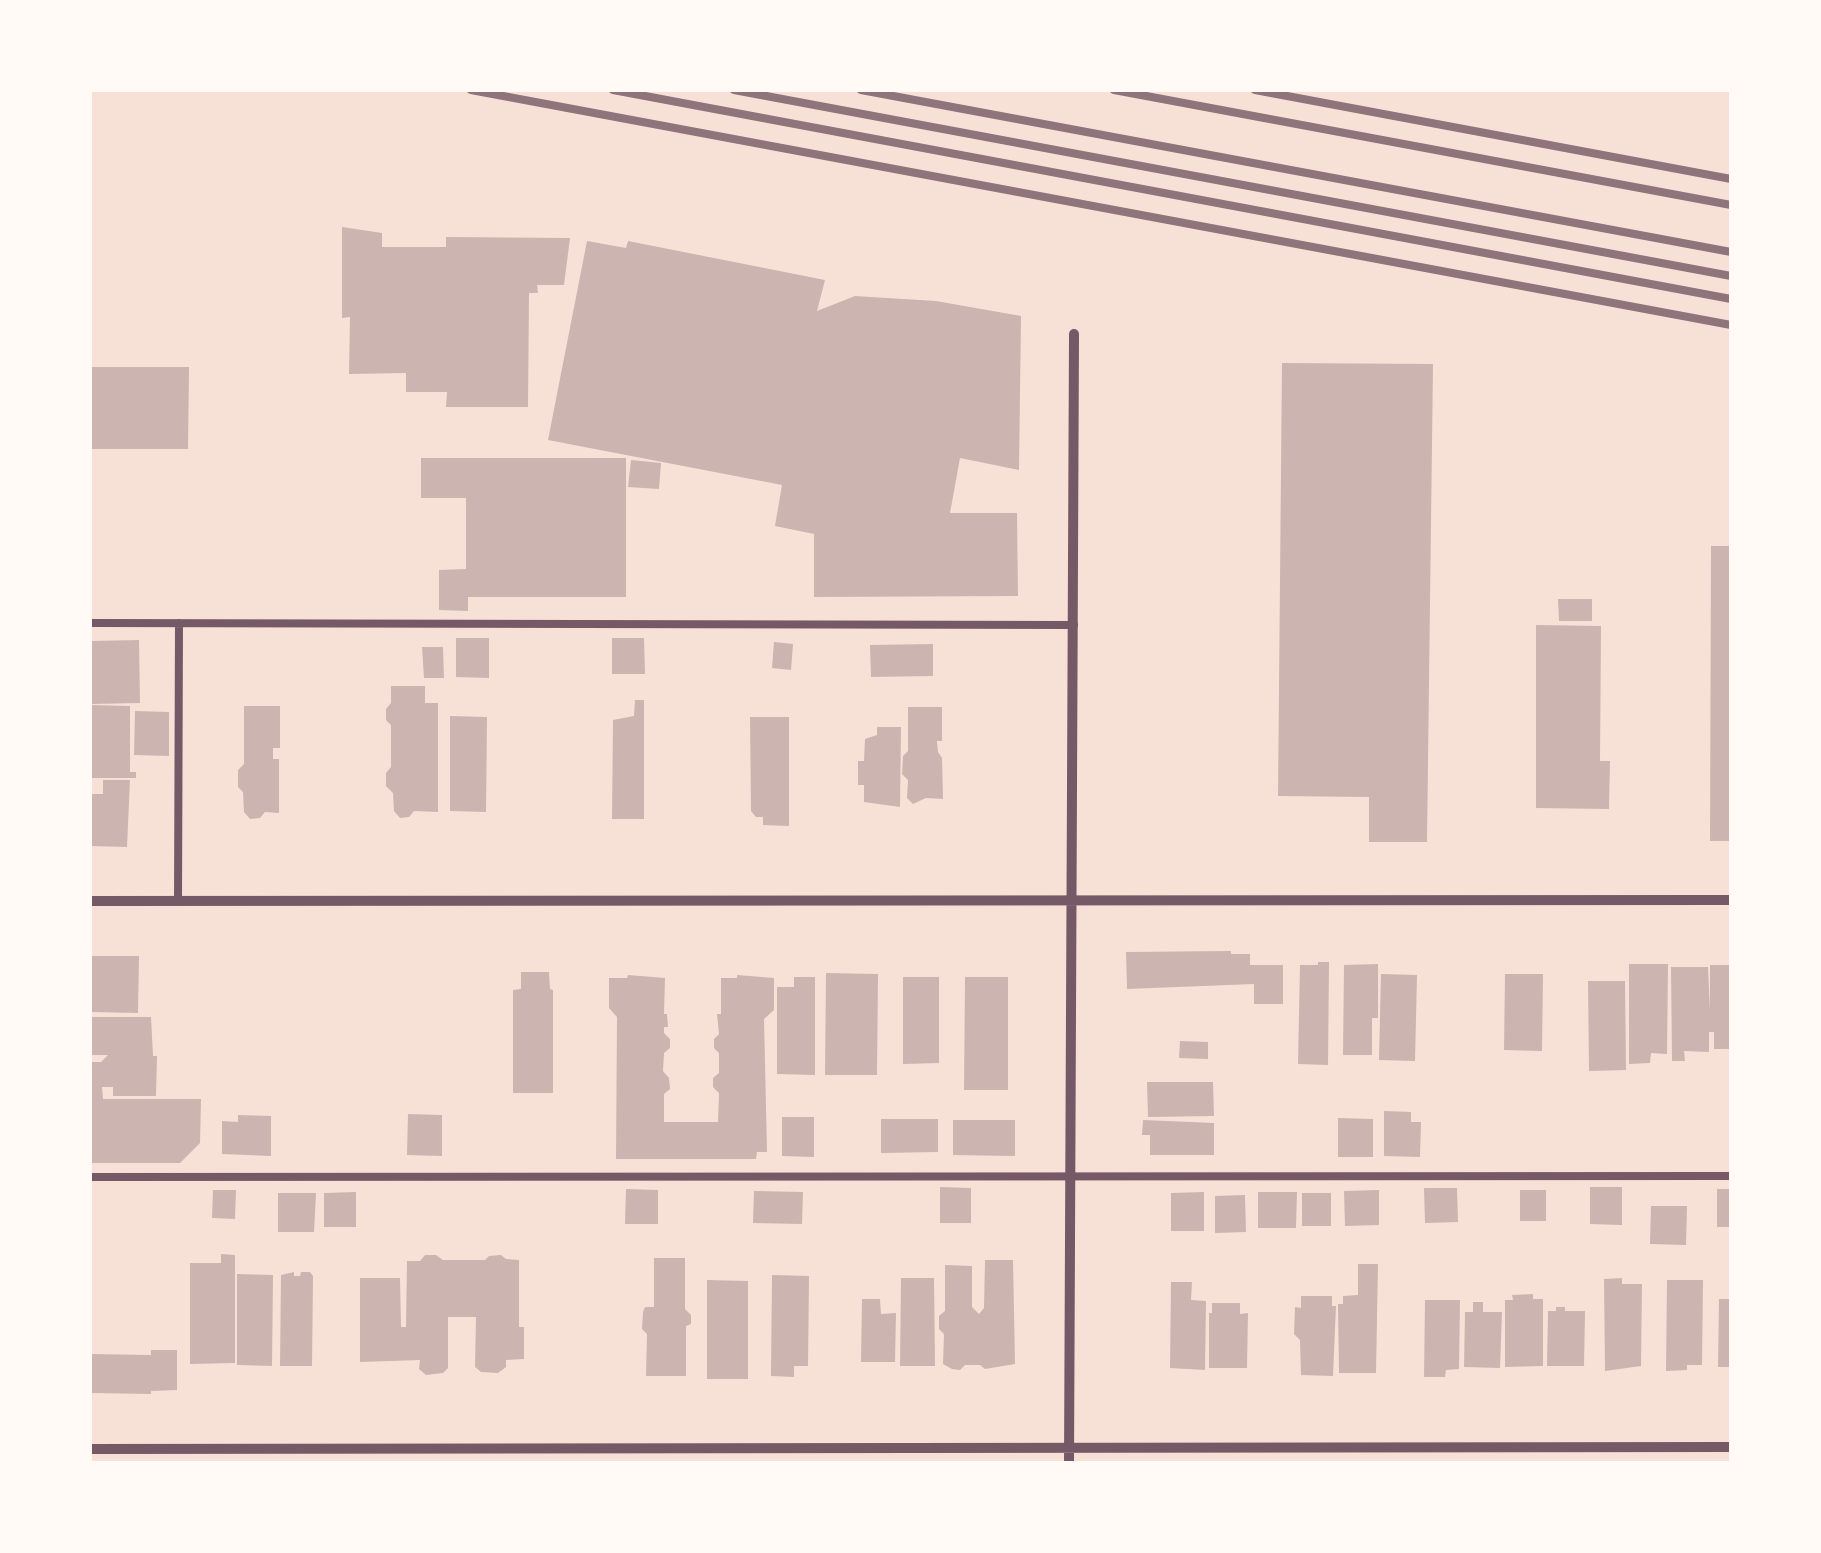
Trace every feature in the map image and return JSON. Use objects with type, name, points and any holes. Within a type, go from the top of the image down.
[{"type":"street","points":[[1069,1463],[1074,334]]},
{"type":"street","points":[[90,901],[1731,900]]},
{"type":"street","points":[[90,1449],[1731,1446]]},
{"type":"lane","points":[[90,623],[1074,626]]},
{"type":"lane","points":[[178,901],[179,624]]},
{"type":"lane","points":[[90,1177],[1731,1176]]},
{"type":"lane","points":[[220,1449],[220,1463]]},
{"type":"building","points":[[342,227],[382,233],[382,247],[446,247],[446,237],[570,238],[564,285],[537,285],[538,293],[529,293],[528,407],[446,407],[447,392],[406,392],[406,373],[349,374],[350,317],[342,318]]},
{"type":"building","points":[[587,241],[626,248],[628,241],[825,280],[817,311],[855,296],[936,301],[1021,316],[1019,470],[960,458],[950,513],[1017,513],[1018,596],[814,597],[814,534],[775,526],[782,485],[548,440]]},
{"type":"building","points":[[1282,363],[1433,364],[1427,842],[1369,842],[1369,797],[1278,796]]},
{"type":"building","points":[[90,367],[189,367],[188,449],[90,449]]},
{"type":"building","points":[[421,458],[626,458],[626,597],[468,597],[468,611],[439,610],[439,570],[466,569],[466,498],[421,498]]},
{"type":"building","points":[[631,460],[661,463],[659,489],[628,487]]},
{"type":"building","points":[[1711,546],[1731,546],[1731,841],[1710,841]]},
{"type":"building","points":[[1558,599],[1592,599],[1592,621],[1559,621]]},
{"type":"building","points":[[1536,625],[1601,626],[1600,761],[1610,761],[1609,809],[1536,808]]},
{"type":"building","points":[[456,638],[489,638],[489,678],[456,677]]},
{"type":"building","points":[[612,638],[644,638],[645,674],[612,674]]},
{"type":"building","points":[[139,640],[140,703],[90,704],[90,641]]},
{"type":"building","points":[[774,642],[793,644],[791,670],[772,668]]},
{"type":"building","points":[[933,644],[933,676],[871,677],[870,645]]},
{"type":"building","points":[[422,647],[443,647],[444,678],[424,678]]},
{"type":"building","points":[[391,686],[425,686],[425,703],[438,703],[438,812],[414,811],[409,817],[400,818],[394,811],[393,793],[386,786],[386,773],[391,767],[391,725],[386,720],[386,709],[391,703]]},
{"type":"building","points":[[635,700],[644,700],[644,819],[612,819],[613,720],[634,716]]},
{"type":"building","points":[[90,705],[130,706],[130,772],[136,772],[136,778],[90,778]]},
{"type":"building","points":[[244,706],[280,706],[280,748],[273,748],[273,759],[279,759],[279,813],[265,812],[260,818],[250,819],[244,812],[243,792],[238,787],[238,770],[244,764]]},
{"type":"building","points":[[908,707],[942,707],[942,741],[937,741],[942,758],[943,799],[926,798],[913,804],[907,798],[908,780],[902,774],[903,756],[908,751]]},
{"type":"building","points":[[135,711],[169,712],[169,756],[134,755]]},
{"type":"building","points":[[450,716],[487,717],[486,812],[450,811]]},
{"type":"building","points":[[750,717],[789,717],[789,826],[763,825],[763,817],[756,817],[751,811]]},
{"type":"building","points":[[877,727],[901,727],[900,807],[864,802],[864,785],[858,785],[858,761],[864,761],[865,739],[877,735]]},
{"type":"building","points":[[103,780],[130,780],[127,847],[90,846],[90,794],[103,794]]},
{"type":"building","points":[[1126,952],[1250,954],[1250,965],[1283,965],[1283,1004],[1254,1004],[1254,984],[1127,989]]},
{"type":"building","points":[[90,956],[139,956],[138,1013],[90,1012]]},
{"type":"building","points":[[1329,962],[1328,1065],[1298,1064],[1300,965]]},
{"type":"building","points":[[1378,964],[1378,1018],[1372,1018],[1372,1055],[1343,1055],[1344,965]]},
{"type":"building","points":[[1629,964],[1668,964],[1667,1054],[1651,1053],[1650,1063],[1629,1064]]},
{"type":"building","points":[[1710,965],[1731,965],[1731,1049],[1714,1049],[1714,1032],[1709,1032],[1709,1052],[1684,1051],[1685,1061],[1672,1061],[1671,967],[1708,967],[1710,1011]]},
{"type":"building","points":[[521,972],[549,972],[553,990],[553,1093],[513,1093],[513,990],[521,989]]},
{"type":"building","points":[[826,973],[878,974],[877,1075],[825,1075]]},
{"type":"building","points":[[1381,974],[1417,975],[1415,1061],[1379,1060]]},
{"type":"building","points":[[1505,974],[1543,974],[1542,1051],[1504,1050]]},
{"type":"building","points":[[794,977],[815,977],[815,1075],[777,1074],[777,987],[794,987]]},
{"type":"building","points":[[903,977],[939,977],[939,1063],[903,1064]]},
{"type":"building","points":[[965,977],[1008,977],[1008,1090],[964,1090]]},
{"type":"building","points":[[609,978],[665,978],[664,1014],[668,1027],[664,1027],[664,1033],[670,1039],[670,1048],[664,1053],[663,1071],[669,1078],[670,1089],[664,1094],[664,1122],[718,1122],[719,1093],[713,1087],[713,1078],[719,1073],[714,1039],[719,1034],[721,978],[774,978],[774,1010],[764,1019],[767,1152],[757,1152],[756,1159],[616,1159],[617,1017],[609,1008]]},
{"type":"building","points":[[1588,981],[1625,981],[1626,1070],[1589,1071]]},
{"type":"building","points":[[90,1017],[151,1017],[153,1056],[157,1056],[156,1096],[113,1096],[113,1087],[102,1087],[103,1099],[201,1099],[200,1143],[180,1163],[90,1163],[90,1062],[101,1062],[108,1055],[90,1055]]},
{"type":"building","points":[[1180,1041],[1208,1042],[1208,1059],[1179,1058]]},
{"type":"building","points":[[1147,1082],[1213,1082],[1214,1116],[1148,1117]]},
{"type":"building","points":[[1384,1111],[1411,1112],[1411,1122],[1421,1122],[1420,1157],[1384,1156]]},
{"type":"building","points":[[408,1114],[442,1115],[442,1156],[407,1155]]},
{"type":"building","points":[[238,1115],[271,1116],[271,1156],[222,1154],[222,1121],[238,1122]]},
{"type":"building","points":[[782,1117],[814,1117],[814,1157],[782,1156]]},
{"type":"building","points":[[1338,1118],[1373,1119],[1373,1157],[1338,1157]]},
{"type":"building","points":[[881,1119],[938,1119],[938,1152],[881,1153]]},
{"type":"building","points":[[953,1120],[1015,1120],[1015,1156],[953,1155]]},
{"type":"building","points":[[1143,1120],[1214,1123],[1214,1155],[1150,1155],[1150,1135],[1142,1135]]},
{"type":"building","points":[[940,1187],[971,1188],[971,1223],[940,1223]]},
{"type":"building","points":[[1590,1187],[1622,1187],[1622,1225],[1590,1224]]},
{"type":"building","points":[[1424,1188],[1457,1188],[1458,1222],[1425,1223]]},
{"type":"building","points":[[626,1189],[658,1190],[658,1224],[625,1224]]},
{"type":"building","points":[[1717,1189],[1731,1189],[1731,1227],[1717,1227]]},
{"type":"building","points":[[213,1190],[236,1190],[235,1219],[212,1218]]},
{"type":"building","points":[[1379,1190],[1379,1225],[1345,1226],[1344,1191]]},
{"type":"building","points":[[1520,1190],[1546,1190],[1546,1221],[1520,1221]]},
{"type":"building","points":[[754,1191],[803,1192],[802,1224],[753,1223]]},
{"type":"building","points":[[356,1192],[356,1227],[324,1227],[324,1193]]},
{"type":"building","points":[[1204,1192],[1204,1231],[1171,1231],[1171,1193]]},
{"type":"building","points":[[1258,1192],[1297,1192],[1296,1228],[1258,1228]]},
{"type":"building","points":[[278,1193],[316,1193],[314,1232],[278,1232]]},
{"type":"building","points":[[1302,1193],[1331,1193],[1331,1226],[1302,1226]]},
{"type":"building","points":[[1245,1195],[1246,1232],[1215,1233],[1215,1196]]},
{"type":"building","points":[[1651,1206],[1687,1206],[1686,1245],[1650,1244]]},
{"type":"building","points":[[221,1254],[235,1255],[235,1363],[190,1364],[190,1263],[221,1263]]},
{"type":"building","points":[[425,1255],[443,1260],[485,1260],[501,1255],[519,1260],[519,1327],[524,1327],[524,1359],[506,1360],[506,1367],[498,1373],[481,1372],[475,1367],[476,1317],[448,1317],[448,1368],[443,1373],[426,1375],[419,1369],[420,1360],[360,1362],[360,1278],[400,1278],[401,1327],[406,1327],[407,1261],[420,1261]]},
{"type":"building","points":[[654,1258],[685,1258],[685,1309],[691,1315],[691,1324],[686,1326],[686,1376],[646,1376],[643,1312],[645,1307],[654,1307]]},
{"type":"building","points":[[985,1260],[1013,1260],[1015,1364],[952,1369],[943,1364],[944,1334],[939,1329],[939,1316],[945,1311],[945,1265],[972,1266],[972,1307],[979,1314],[984,1308]]},
{"type":"building","points":[[1358,1264],[1378,1264],[1376,1373],[1339,1373],[1338,1304],[1343,1304],[1343,1296],[1358,1295]]},
{"type":"building","points":[[294,1272],[294,1276],[310,1272],[313,1276],[312,1366],[280,1366],[281,1275]]},
{"type":"building","points":[[237,1274],[273,1275],[272,1366],[237,1365]]},
{"type":"building","points":[[772,1275],[809,1276],[808,1366],[794,1366],[794,1377],[771,1376]]},
{"type":"building","points":[[901,1278],[934,1278],[935,1366],[900,1366]]},
{"type":"building","points":[[1622,1278],[1622,1284],[1642,1284],[1641,1366],[1605,1371],[1604,1279]]},
{"type":"building","points":[[707,1280],[748,1281],[748,1379],[707,1379]]},
{"type":"building","points":[[1667,1280],[1703,1280],[1702,1365],[1687,1365],[1687,1370],[1666,1371]]},
{"type":"building","points":[[1171,1282],[1192,1282],[1191,1300],[1206,1301],[1205,1370],[1170,1368]]},
{"type":"building","points":[[1533,1294],[1533,1299],[1543,1299],[1543,1366],[1505,1367],[1505,1300],[1513,1300],[1512,1295]]},
{"type":"building","points":[[1301,1296],[1332,1296],[1332,1306],[1336,1306],[1333,1376],[1301,1375],[1300,1340],[1294,1334],[1295,1307],[1301,1308]]},
{"type":"building","points":[[862,1299],[880,1299],[881,1314],[896,1313],[895,1362],[861,1362]]},
{"type":"building","points":[[1719,1299],[1731,1299],[1731,1367],[1718,1367]]},
{"type":"building","points":[[1425,1300],[1460,1300],[1459,1369],[1446,1370],[1445,1377],[1424,1377]]},
{"type":"building","points":[[1473,1302],[1483,1302],[1483,1312],[1502,1312],[1500,1368],[1464,1367],[1465,1312],[1473,1312]]},
{"type":"building","points":[[1212,1303],[1240,1303],[1240,1314],[1248,1313],[1247,1368],[1209,1368]]},
{"type":"building","points":[[1556,1307],[1585,1311],[1584,1366],[1547,1366],[1548,1311],[1556,1311]]},
{"type":"building","points":[[151,1350],[177,1350],[177,1390],[151,1394],[90,1393],[90,1354],[151,1355]]},
{"type":"railway","points":[[471,90],[1731,325]]},
{"type":"railway","points":[[613,90],[1731,299]]},
{"type":"railway","points":[[734,90],[1731,276]]},
{"type":"railway","points":[[861,90],[1731,252]]},
{"type":"railway","points":[[1114,90],[1731,205]]},
{"type":"railway","points":[[1255,90],[1731,179]]}]
